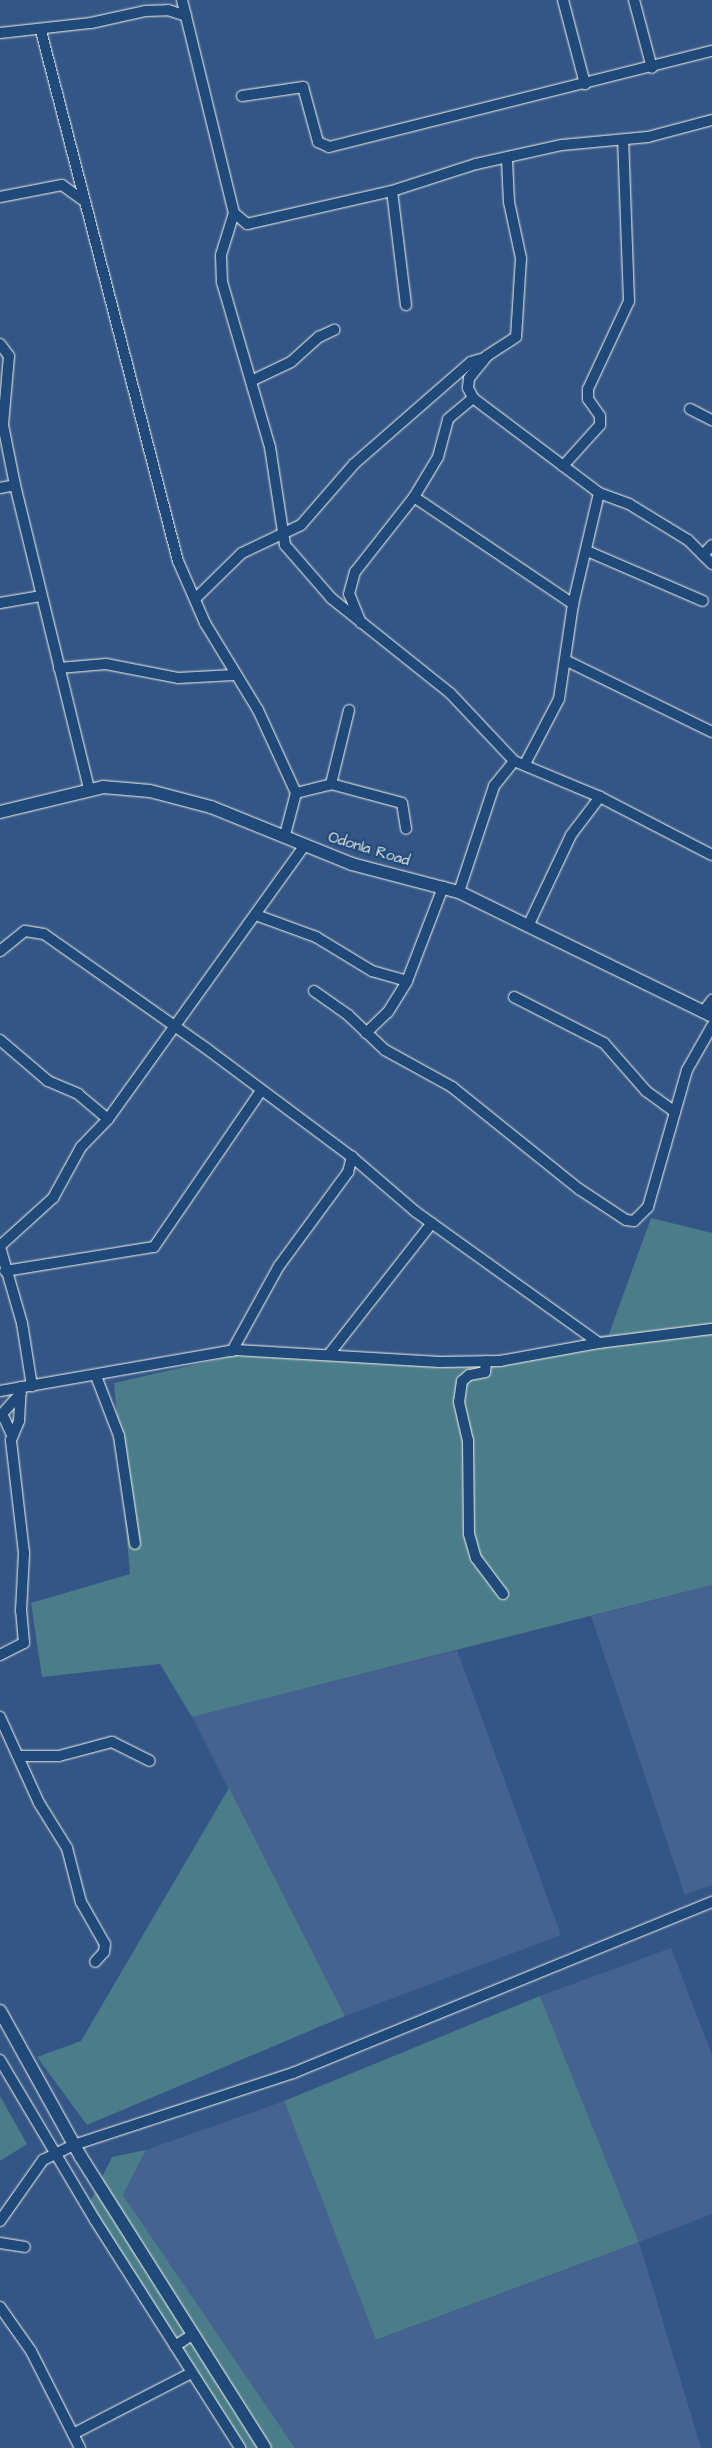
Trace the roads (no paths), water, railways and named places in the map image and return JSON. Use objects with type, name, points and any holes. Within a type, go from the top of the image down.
[{"type":"street","points":[[182,0],[234,213],[230,232],[221,255],[222,282],[274,466],[281,534],[285,545],[331,598],[362,625],[450,693],[514,761],[600,797],[712,855]]},
{"type":"street","points":[[563,0],[585,84]]},
{"type":"street","points":[[634,0],[652,68]]},
{"type":"street","points":[[0,33],[41,30],[145,12],[168,10],[186,16]]},
{"type":"street","points":[[41,30],[178,561],[196,597],[205,623],[234,675],[258,710],[296,792],[285,835]]},
{"type":"street","points":[[242,96],[303,87],[318,142],[325,147],[652,68],[712,51]]},
{"type":"street","points":[[230,232],[247,224],[392,191],[476,164],[507,160],[562,145],[623,140],[712,120]]},
{"type":"street","points":[[563,466],[600,424],[600,416],[588,399],[588,389],[629,302],[623,140]]},
{"type":"street","points":[[196,597],[242,553],[301,525],[354,464],[471,362],[488,356],[513,342],[518,317],[522,258],[509,202],[507,160]]},
{"type":"street","points":[[0,197],[62,186],[85,202]]},
{"type":"street","points":[[392,191],[406,305]]},
{"type":"street","points":[[234,213],[247,224]]},
{"type":"street","points":[[251,381],[291,362],[319,337],[334,330]]},
{"type":"street","points":[[0,344],[9,356],[2,426],[41,596],[89,789]]},
{"type":"street","points":[[488,356],[470,378],[468,388],[473,398],[599,493],[648,514],[688,540],[712,564]]},
{"type":"street","points":[[362,625],[349,594],[350,582],[414,496],[438,457],[448,419],[473,398]]},
{"type":"street","points":[[690,409],[712,420]]},
{"type":"street","points":[[0,488],[15,485]]},
{"type":"street","points":[[525,764],[558,703],[567,661],[573,604],[587,551],[599,493]]},
{"type":"street","points":[[414,496],[573,604]]},
{"type":"street","points":[[702,554],[712,545]]},
{"type":"street","points":[[587,551],[703,601]]},
{"type":"street","points":[[0,603],[41,596]]},
{"type":"street","points":[[567,661],[712,732]]},
{"type":"street","points":[[59,668],[106,664],[178,678],[234,675]]},
{"type":"street","points":[[332,784],[349,710]]},
{"type":"street","points":[[459,892],[494,786],[514,761]]},
{"type":"street","points":[[296,792],[332,784],[402,803],[406,829]]},
{"type":"street","name":"Odonla Road","points":[[0,812],[89,789],[150,791],[211,807],[285,835],[352,864],[459,892],[529,924],[708,1013]]},
{"type":"street","points":[[529,924],[571,835],[600,797]]},
{"type":"street","points":[[32,1386],[22,1323],[5,1271],[0,1247],[45,1207],[81,1146],[108,1119],[305,845]]},
{"type":"street","points":[[366,1033],[388,1012],[407,981],[443,887]]},
{"type":"street","points":[[256,915],[316,937],[372,971],[407,981]]},
{"type":"street","points":[[0,951],[17,935],[36,930],[175,1028],[352,1157],[432,1223],[599,1343]]},
{"type":"street","points":[[314,991],[348,1015],[385,1050],[452,1087],[579,1189],[626,1220],[634,1221],[648,1207],[687,1070],[712,1026]]},
{"type":"street","points":[[514,997],[604,1043],[646,1091],[675,1112]]},
{"type":"street","points":[[708,1013],[712,1000]]},
{"type":"street","points":[[0,1040],[48,1081],[78,1094],[108,1119]]},
{"type":"street","points":[[5,1271],[154,1247],[261,1091]]},
{"type":"street","points":[[232,1350],[279,1266],[348,1172],[352,1157]]},
{"type":"street","points":[[330,1354],[432,1223]]},
{"type":"street","points":[[0,1391],[21,1390],[32,1386],[232,1350],[486,1361],[599,1343],[712,1329]]},
{"type":"street","points":[[486,1361],[485,1372],[469,1375],[462,1381],[459,1402],[468,1440],[469,1534],[476,1558],[503,1594]]},
{"type":"street","points":[[96,1376],[119,1436],[134,1544]]},
{"type":"street","points":[[12,1435],[19,1421],[21,1390]]},
{"type":"street","points":[[0,1654],[24,1642],[21,1611],[24,1553],[12,1435],[2,1414],[21,1390]]},
{"type":"street","points":[[0,1717],[39,1803],[67,1848],[81,1902],[105,1944],[104,1952],[95,1962]]},
{"type":"street","points":[[18,1756],[59,1756],[112,1742],[150,1761]]},
{"type":"street","points":[[0,2222],[43,2160],[74,2145],[293,2073],[712,1902]]},
{"type":"street","points":[[0,2011],[74,2145],[265,2448]]},
{"type":"street","points":[[0,2060],[191,2373],[240,2448]]},
{"type":"street","points":[[0,2243],[25,2247]]},
{"type":"street","points":[[0,2307],[31,2351],[80,2448]]},
{"type":"street","points":[[175,2346],[192,2335]]},
{"type":"street","points":[[73,2434],[191,2373]]}]
